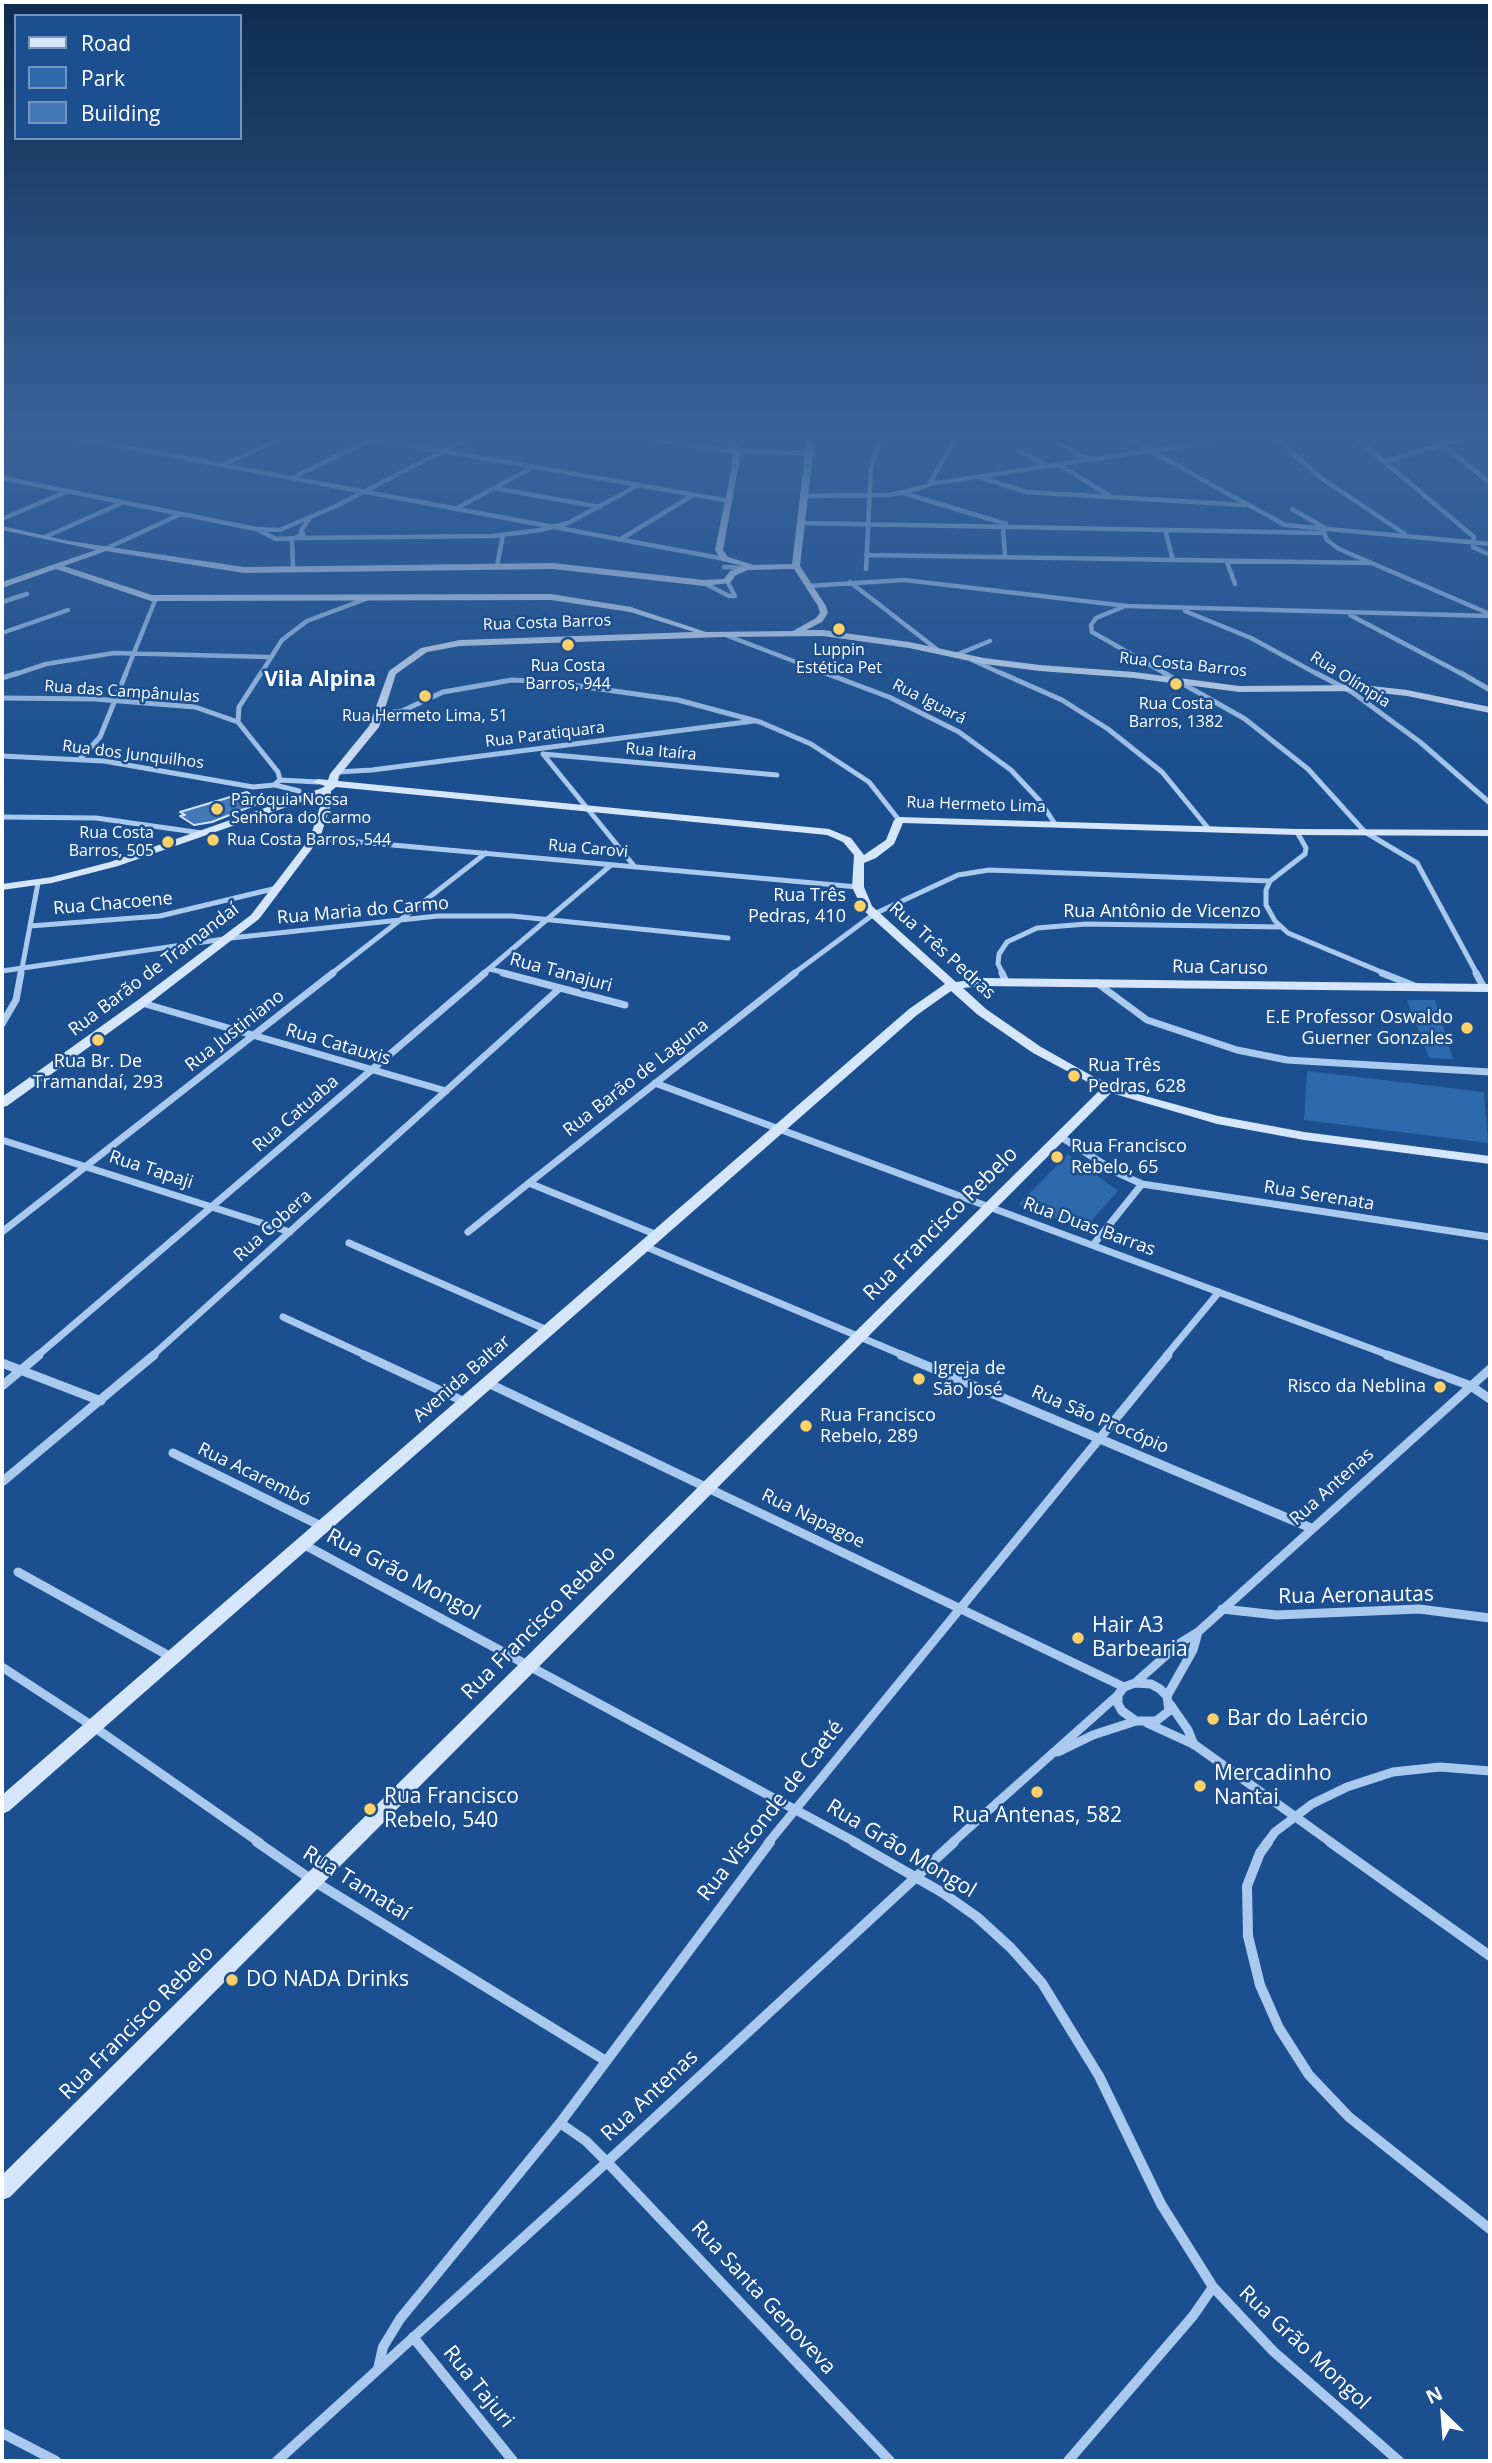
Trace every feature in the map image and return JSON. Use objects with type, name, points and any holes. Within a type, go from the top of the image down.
[{"type":"street","points":[[74,560],[75,553]]},
{"type":"street","points":[[2,584],[93,553]]},
{"type":"street","points":[[136,553],[232,569],[567,567],[704,583],[729,579],[751,567]]},
{"type":"street","points":[[293,569],[294,553]]},
{"type":"street","points":[[497,566],[500,553]]},
{"type":"street","points":[[692,553],[751,567],[796,566]]},
{"type":"street","points":[[698,554],[705,553]]},
{"type":"street","points":[[704,583],[729,596],[735,596],[720,553]]},
{"type":"street","points":[[796,632],[819,620],[824,613],[796,566],[798,553]]},
{"type":"street","points":[[1005,553],[1005,557]]},
{"type":"street","points":[[1171,553],[1173,560]]},
{"type":"street","points":[[1350,553],[1490,615]]},
{"type":"street","points":[[866,569],[866,555],[1370,563]]},
{"type":"street","points":[[1227,562],[1235,584]]},
{"type":"street","points":[[55,566],[156,598],[562,598],[631,610],[706,634]]},
{"type":"street","points":[[808,586],[905,580],[1126,606],[1490,615]]},
{"type":"street","points":[[849,582],[939,651]]},
{"type":"street","points":[[2,602],[27,594]]},
{"type":"street","points":[[274,785],[280,780],[278,772],[238,722],[239,706],[282,640],[307,621],[374,596]]},
{"type":"street","points":[[80,758],[100,737],[156,598]]},
{"type":"street","points":[[1126,606],[1096,618],[1091,625],[1092,632],[1238,715],[1289,752],[1365,832],[1417,863],[1487,988]]},
{"type":"street","name":"Rua Olímpia","points":[[1178,608],[1251,638],[1344,687],[1420,742],[1490,803]]},
{"type":"street","points":[[2,633],[68,610]]},
{"type":"street","points":[[1346,613],[1427,653],[1490,690]]},
{"type":"street","name":"Rua Costa Barros","points":[[2,887],[38,883],[114,864],[280,806],[330,781],[374,727],[392,673],[410,658],[436,647],[475,641],[796,632],[855,636],[1040,668],[1134,675],[1239,689],[1344,687],[1407,693],[1490,710]]},
{"type":"street","name":"Rua Iguará","points":[[723,634],[889,697],[951,727],[1011,770],[1040,801],[1055,824]]},
{"type":"street","points":[[960,656],[990,641]]},
{"type":"street","points":[[2,678],[67,659],[136,652],[269,657]]},
{"type":"street","points":[[960,656],[1062,700],[1108,729],[1162,772],[1208,828]]},
{"type":"street","name":"Rua Hermeto Lima","points":[[378,714],[402,711],[443,692],[461,688],[536,680],[678,700],[756,720],[811,744],[857,772],[881,794],[899,820],[1297,832],[1490,833]]},
{"type":"street","name":"Rua das Campânulas","points":[[2,698],[114,701],[195,708],[227,716],[238,722]]},
{"type":"street","name":"Rua Paratiquara","points":[[280,780],[330,781],[538,748],[756,720]]},
{"type":"street","points":[[538,748],[635,867]]},
{"type":"street","name":"Rua Itaíra","points":[[543,754],[777,775]]},
{"type":"street","name":"Rua dos Junquilhos","points":[[2,756],[80,758],[172,771],[259,788],[274,785]]},
{"type":"street","points":[[330,781],[829,832],[854,847],[860,861],[858,887]]},
{"type":"street","name":"Rua Barão de Tramandaí","points":[[2,1103],[231,938],[255,916],[315,838],[330,781]]},
{"type":"street","points":[[274,785],[304,794],[325,807]]},
{"type":"street","points":[[2,817],[96,818],[202,833]]},
{"type":"street","points":[[860,861],[872,856],[890,842],[899,820]]},
{"type":"street","points":[[1297,832],[1306,848],[1305,854],[1270,881],[1266,890],[1266,905],[1281,927],[1305,941],[1418,987]]},
{"type":"street","name":"Rua Carovi","points":[[315,838],[858,887]]},
{"type":"street","name":"Rua Justiniano","points":[[2,1232],[486,853]]},
{"type":"street","name":"Rua Catuaba","points":[[2,1386],[611,865]]},
{"type":"street","name":"Rua Barão de Laguna","points":[[468,1232],[806,964],[874,914],[958,875],[989,870],[1270,881]]},
{"type":"street","points":[[2,1024],[16,1000],[38,883]]},
{"type":"street","name":"Rua Três Pedras","points":[[858,887],[867,908],[950,986],[1019,1039],[1064,1067],[1108,1089],[1158,1105],[1255,1128],[1490,1160]]},
{"type":"street","name":"Rua Chacoene","points":[[30,926],[168,915],[279,888]]},
{"type":"street","name":"Rua Maria do Carmo","points":[[2,971],[231,938],[402,919],[469,915],[548,919],[728,938]]},
{"type":"street","name":"Rua Antônio de Vicenzo","points":[[1006,982],[998,964],[999,954],[1007,942],[1037,928],[1086,924],[1281,927]]},
{"type":"street","name":"Rua Tanajuri","points":[[490,969],[625,1004]]},
{"type":"street","name":"Rua Caruso","points":[[950,986],[1006,982],[1487,988]]},
{"type":"street","points":[[1097,984],[1147,1020],[1237,1050],[1287,1060],[1490,1072]]},
{"type":"street","name":"Avenida Baltar","points":[[2,1806],[777,1130],[914,1012],[950,986]]},
{"type":"street","name":"Rua Cobera","points":[[2,1482],[101,1401],[560,988]]},
{"type":"street","name":"Rua Catauxis","points":[[142,1003],[446,1091]]},
{"type":"street","name":"Rua Duas Barras","points":[[655,1083],[1471,1386],[1490,1399]]},
{"type":"street","name":"Rua Francisco Rebelo","points":[[2,2190],[1108,1089]]},
{"type":"street","name":"Rua Serenata","points":[[1061,1137],[1118,1173],[1142,1184],[1490,1237]]},
{"type":"street","name":"Rua Tapaji","points":[[2,1140],[290,1232]]},
{"type":"street","points":[[529,1183],[657,1235]]},
{"type":"street","points":[[1093,1245],[1142,1184]]},
{"type":"street","points":[[349,1242],[547,1330]]},
{"type":"street","name":"Rua São Procópio","points":[[644,1246],[1311,1528]]},
{"type":"street","name":"Rua Visconde de Caeté","points":[[378,2369],[383,2347],[400,2319],[560,2123],[793,1809],[1219,1292]]},
{"type":"street","points":[[283,1317],[465,1402]]},
{"type":"street","points":[[2,1363],[101,1401]]},
{"type":"street","name":"Rua Antenas","points":[[1135,1683],[1180,1643],[1198,1632],[1490,1369]]},
{"type":"street","name":"Rua Napagoe","points":[[487,1382],[960,1607],[1121,1691]]},
{"type":"street","name":"Rua Acarembó","points":[[173,1452],[321,1526]]},
{"type":"street","name":"Rua Grão Mongol","points":[[302,1543],[916,1875],[977,1917],[1012,1948],[1042,1983],[1099,2076],[1161,2204],[1213,2287],[1273,2351],[1399,2461]]},
{"type":"street","points":[[18,1572],[171,1657]]},
{"type":"street","name":"Rua Aeronautas","points":[[1222,1609],[1277,1615],[1419,1609],[1490,1618]]},
{"type":"street","name":"Rua Antenas","points":[[1169,1700],[1191,1655],[1198,1632]]},
{"type":"street","name":"Rua Tamataí","points":[[2,1668],[94,1727],[312,1880],[606,2060]]},
{"type":"street","points":[[1195,1745],[1169,1700],[1151,1684],[1135,1683],[1121,1691],[1118,1704],[1122,1711],[1195,1745],[1490,1956]]},
{"type":"street","name":"Rua Antenas","points":[[277,2461],[607,2162],[916,1875],[1121,1691]]},
{"type":"street","points":[[1141,1722],[1165,1717],[1169,1700]]},
{"type":"street","name":"Rua Antenas","points":[[1048,1757],[1093,1735],[1141,1722]]},
{"type":"street","points":[[1490,1771],[1440,1767],[1393,1772],[1347,1787],[1311,1804],[1275,1832],[1260,1853],[1247,1886],[1248,1936],[1261,1985],[1279,2028],[1309,2075],[1349,2117],[1490,2229]]},
{"type":"street","name":"Rua Santa Genoveva","points":[[560,2123],[586,2141],[607,2162],[890,2461]]},
{"type":"street","points":[[1068,2461],[1193,2316],[1213,2287]]},
{"type":"street","name":"Rua Tajuri","points":[[412,2337],[513,2461]]},
{"type":"street","points":[[2,2433],[56,2461]]},
{"type":"green space","points":[[1407,1000],[1435,1000],[1453,1059],[1429,1058]]},
{"type":"green space","points":[[1307,1071],[1484,1092],[1488,1143],[1304,1120]]},
{"type":"green space","points":[[1068,1154],[1118,1191],[1084,1229],[1019,1204]]},
{"type":"building","name":"Paróquia Nossa Senhora do Carmo","points":[[247,792],[262,802],[212,822],[194,825],[180,816],[185,815],[180,812]]},
{"type":"place","name":"Luppin Estética Pet","points":[[839,629]]},
{"type":"place","name":"Rua Costa Barros, 944","points":[[568,645]]},
{"type":"place","name":"Rua Costa Barros, 1382","points":[[1176,684]]},
{"type":"place","name":"Rua Hermeto Lima, 51","points":[[425,696]]},
{"type":"place","name":"Paróquia Nossa Senhora do Carmo","points":[[217,809]]},
{"type":"place","name":"Rua Costa Barros, 544","points":[[213,840]]},
{"type":"place","name":"Rua Costa Barros, 505","points":[[168,842]]},
{"type":"place","name":"Rua Três Pedras, 410","points":[[860,906]]},
{"type":"place","name":"E.E Professor Oswaldo Guerner Gonzales","points":[[1467,1028]]},
{"type":"place","name":"Rua Br. De Tramandaí, 293","points":[[98,1040]]},
{"type":"place","name":"Rua Três Pedras, 628","points":[[1074,1076]]},
{"type":"place","name":"Rua Francisco Rebelo, 65","points":[[1057,1157]]},
{"type":"place","name":"Igreja de São José","points":[[919,1379]]},
{"type":"place","name":"Risco da Neblina","points":[[1440,1387]]},
{"type":"place","name":"Rua Francisco Rebelo, 289","points":[[806,1426]]},
{"type":"place","name":"Hair A3 Barbearia","points":[[1078,1638]]},
{"type":"place","name":"Bar do Laércio","points":[[1213,1719]]},
{"type":"place","name":"Mercadinho Nantai","points":[[1200,1786]]},
{"type":"place","name":"Rua Antenas, 582","points":[[1037,1792]]},
{"type":"place","name":"Rua Francisco Rebelo, 540","points":[[370,1809]]},
{"type":"place","name":"DO NADA Drinks","points":[[232,1980]]},
{"type":"district","name":"Vila Alpina","points":[[320,680]]}]
